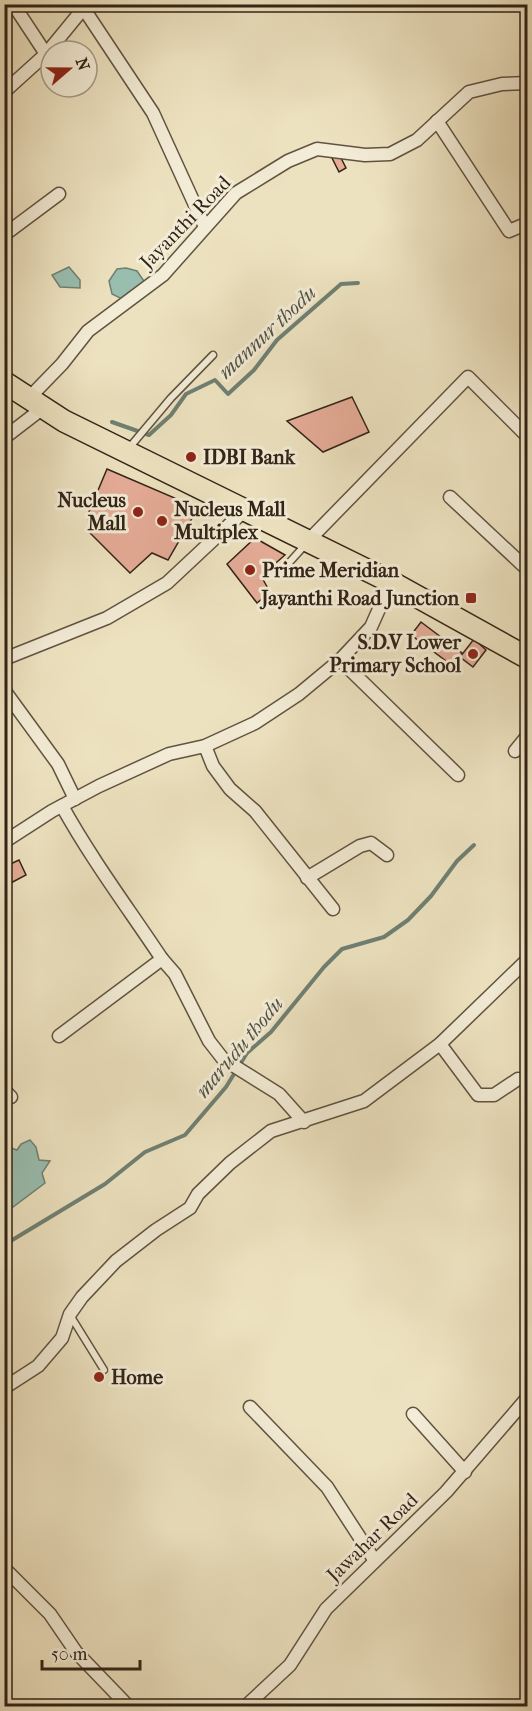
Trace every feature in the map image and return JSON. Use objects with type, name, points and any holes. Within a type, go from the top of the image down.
[{"type":"highway","points":[[4,382],[36,403],[130,446],[245,510],[391,582],[528,658]]},
{"type":"street","points":[[14,4],[39,43]]},
{"type":"street","points":[[59,39],[86,7],[153,113],[205,227]]},
{"type":"street","points":[[4,92],[39,60]]},
{"type":"street","name":"Jayanthi Road","points":[[4,438],[36,403],[88,331],[163,275],[236,193],[288,161],[317,149],[365,155],[390,154],[417,140],[469,92],[502,84],[528,83]]},
{"type":"street","points":[[437,121],[509,231],[528,223]]},
{"type":"street","points":[[4,235],[59,194]]},
{"type":"street","points":[[308,541],[468,377],[528,437]]},
{"type":"street","points":[[517,426],[528,418]]},
{"type":"street","points":[[450,497],[528,570]]},
{"type":"street","points":[[4,659],[107,618],[167,584],[245,510]]},
{"type":"street","points":[[4,842],[75,799],[169,754],[205,746],[255,723],[299,694],[340,660],[371,627],[391,582]]},
{"type":"street","points":[[340,660],[458,774]]},
{"type":"street","points":[[4,690],[58,764],[75,799]]},
{"type":"street","points":[[515,751],[528,735]]},
{"type":"street","points":[[205,746],[213,766],[224,781],[278,838],[333,909]]},
{"type":"street","points":[[62,806],[90,857],[119,893],[162,959],[175,974],[208,1041],[223,1059],[279,1094],[304,1122]]},
{"type":"street","points":[[307,878],[360,846],[371,843],[387,855]]},
{"type":"street","points":[[59,1036],[162,959]]},
{"type":"street","points":[[4,1388],[38,1366],[62,1338],[70,1314],[82,1297],[116,1260],[190,1208],[198,1194],[230,1163],[271,1131],[364,1101],[440,1044],[528,959]]},
{"type":"street","points":[[440,1044],[478,1095],[494,1095],[518,1079]]},
{"type":"street","name":"Jawahar Road","points":[[246,1707],[290,1665],[326,1610],[465,1472],[528,1396]]},
{"type":"street","points":[[250,1407],[327,1487],[375,1561]]},
{"type":"street","points":[[413,1414],[465,1472]]},
{"type":"street","points":[[4,1568],[50,1614],[76,1652],[128,1707]]},
{"type":"lane","points":[[130,446],[213,355]]},
{"type":"lane","points":[[278,575],[308,541]]},
{"type":"lane","points":[[70,1314],[104,1370]]},
{"type":"shaded area","points":[[69,267],[80,280],[80,288],[60,287],[52,275]]},
{"type":"shaded area","points":[[126,268],[137,271],[148,287],[124,300],[112,294],[109,281],[117,269]]},
{"type":"shaded area","points":[[30,1140],[36,1147],[39,1160],[50,1161],[42,1173],[45,1183],[5,1213],[5,1146],[17,1150],[21,1144]]},
{"type":"building","points":[[339,154],[346,168],[339,172],[332,158]]},
{"type":"building","points":[[352,397],[369,432],[323,452],[287,421]]},
{"type":"building","points":[[107,469],[198,508],[168,560],[152,553],[130,573],[89,532],[88,514]]},
{"type":"building","name":"Prime Meridian","points":[[255,538],[285,555],[261,576],[270,592],[257,603],[227,564]]},
{"type":"building","name":"S.D.V Lower Primary School","points":[[421,622],[462,653],[453,666],[411,635]]},
{"type":"building","name":"S.D.V Lower Primary School","points":[[474,639],[486,650],[473,667],[460,657]]},
{"type":"building","points":[[19,860],[26,875],[7,885],[4,867]]},
{"type":"waterway","name":"mannur thodu","points":[[112,422],[149,435],[171,415],[186,394],[215,380],[228,394],[254,370],[277,340],[341,284],[358,283]]},
{"type":"waterway","name":"marudu thodu","points":[[4,1245],[105,1184],[145,1152],[185,1135],[226,1087],[247,1053],[271,1032],[324,967],[342,949],[384,937],[408,920],[431,896],[457,861],[474,845]]},
{"type":"place","name":"IDBI Bank","points":[[191,457]]},
{"type":"place","name":"Nucleus Mall","points":[[138,512]]},
{"type":"place","name":"Nucleus Mall Multiplex","points":[[162,521]]},
{"type":"place","name":"Prime Meridian","points":[[250,570]]},
{"type":"place","name":"Jayanthi Road Junction","points":[[471,598]]},
{"type":"place","name":"S.D.V Lower Primary School","points":[[473,654]]},
{"type":"place","name":"Home","points":[[99,1377]]}]
